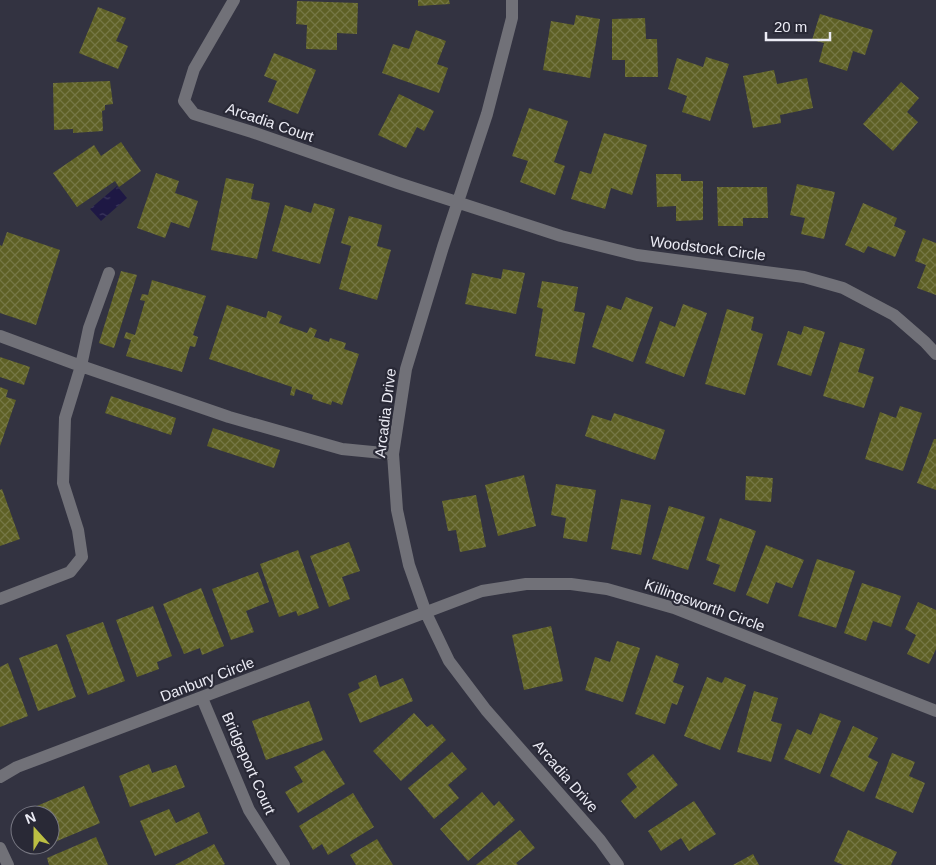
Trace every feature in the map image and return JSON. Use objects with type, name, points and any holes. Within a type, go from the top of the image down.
[{"type":"street","name":"Arcadia Court","points":[[234,0],[194,69],[184,101],[194,114],[459,203]]},
{"type":"street","name":"Arcadia Drive","points":[[512,0],[512,18],[487,114],[443,247],[406,369],[393,454],[397,510],[408,565],[426,613],[449,661],[486,710],[600,840],[618,865]]},
{"type":"street","name":"Woodstock Circle","points":[[459,203],[561,236],[637,255],[804,277],[842,288],[894,315],[936,354]]},
{"type":"street","points":[[0,599],[70,572],[82,557],[78,530],[63,483],[65,418],[82,366],[89,328],[109,273]]},
{"type":"street","points":[[0,336],[229,417],[342,449],[393,454]]},
{"type":"street","name":"Killingsworth Circle","points":[[426,613],[482,591],[526,584],[571,584],[607,589],[674,608],[936,711]]},
{"type":"street","name":"Danbury Circle","points":[[0,776],[17,767],[426,613]]},
{"type":"street","name":"Bridgeport Court","points":[[202,698],[249,810],[284,865]]},
{"type":"street","points":[[0,848],[8,865]]},
{"type":"water","points":[[117,186],[127,198],[101,221],[90,209]]},
{"type":"building","points":[[418,0],[449,0],[450,4],[418,6]]},
{"type":"building","points":[[297,1],[358,3],[357,34],[337,33],[337,50],[306,49],[307,25],[296,24]]},
{"type":"building","points":[[98,7],[126,18],[116,41],[128,46],[118,69],[79,53]]},
{"type":"building","points":[[820,14],[873,30],[865,55],[853,51],[847,71],[819,62],[824,43],[812,40]]},
{"type":"building","points":[[576,15],[600,19],[590,78],[543,70],[551,21],[574,25]]},
{"type":"building","points":[[645,18],[646,39],[657,39],[658,77],[625,77],[625,60],[612,60],[612,19]]},
{"type":"building","points":[[416,30],[446,41],[437,64],[448,68],[439,93],[382,73],[393,44],[409,49]]},
{"type":"building","points":[[274,53],[316,70],[298,114],[268,102],[277,81],[264,76]]},
{"type":"building","points":[[706,57],[729,64],[710,121],[682,112],[687,96],[668,89],[677,58],[703,67]]},
{"type":"building","points":[[774,70],[777,84],[807,78],[813,108],[780,115],[781,123],[753,128],[743,76]]},
{"type":"building","points":[[110,81],[113,104],[105,105],[105,110],[102,111],[103,131],[73,133],[73,129],[54,130],[53,83]]},
{"type":"building","points":[[901,82],[919,98],[907,112],[918,122],[893,151],[863,124]]},
{"type":"building","points":[[399,94],[434,111],[424,131],[417,127],[406,148],[378,135]]},
{"type":"building","points":[[529,108],[568,121],[554,162],[565,166],[555,195],[520,182],[528,161],[512,156]]},
{"type":"building","points":[[604,133],[647,145],[632,195],[611,188],[605,209],[571,199],[580,171],[591,174]]},
{"type":"building","points":[[121,142],[141,171],[119,187],[115,181],[77,207],[53,173],[94,145],[101,156]]},
{"type":"building","points":[[156,173],[179,181],[175,193],[198,201],[189,228],[171,222],[165,238],[137,228]]},
{"type":"building","points":[[656,174],[681,174],[681,181],[703,181],[703,220],[676,221],[676,206],[657,207]]},
{"type":"building","points":[[226,178],[254,184],[251,199],[270,203],[257,259],[211,250]]},
{"type":"building","points":[[797,184],[835,192],[824,239],[801,234],[805,218],[790,215]]},
{"type":"building","points":[[717,187],[767,187],[768,218],[743,218],[743,226],[718,226]]},
{"type":"building","points":[[314,203],[335,209],[320,264],[272,251],[285,205],[311,213]]},
{"type":"building","points":[[863,203],[897,218],[894,226],[906,231],[895,257],[868,246],[864,253],[845,245]]},
{"type":"building","points":[[349,216],[382,225],[377,246],[391,250],[377,300],[339,289],[351,246],[341,243]]},
{"type":"building","points":[[7,232],[60,250],[36,325],[0,313],[0,245],[2,246]]},
{"type":"building","points":[[923,238],[936,243],[936,295],[917,288],[926,265],[915,261]]},
{"type":"building","points":[[503,269],[525,273],[516,314],[465,304],[472,273],[501,279]]},
{"type":"building","points":[[121,271],[137,275],[114,348],[99,343]]},
{"type":"building","points":[[152,280],[206,296],[193,335],[198,337],[195,347],[190,346],[182,372],[126,356],[131,340],[124,338],[126,332],[135,335],[145,301],[140,300],[142,294],[148,295]]},
{"type":"building","points":[[542,281],[578,287],[574,311],[585,313],[575,364],[535,356],[543,309],[537,307]]},
{"type":"building","points":[[626,297],[653,307],[633,362],[592,347],[607,305],[621,310]]},
{"type":"building","points":[[683,304],[707,313],[684,377],[645,363],[660,321],[675,327]]},
{"type":"building","points":[[227,305],[266,318],[268,311],[282,316],[279,323],[307,333],[310,327],[317,330],[314,337],[329,342],[330,338],[346,343],[344,349],[359,354],[342,405],[332,401],[331,405],[312,399],[313,395],[296,389],[294,396],[290,395],[292,387],[209,359]]},
{"type":"building","points":[[727,309],[754,317],[751,330],[763,334],[745,395],[705,384]]},
{"type":"building","points":[[804,326],[825,332],[811,376],[777,365],[788,331],[801,335]]},
{"type":"building","points":[[840,342],[865,349],[858,372],[874,377],[864,408],[823,396]]},
{"type":"building","points":[[0,357],[30,367],[24,385],[0,377]]},
{"type":"building","points":[[0,387],[8,390],[6,397],[16,400],[0,446]]},
{"type":"building","points":[[111,396],[176,418],[171,435],[105,413]]},
{"type":"building","points":[[900,406],[922,413],[903,471],[865,459],[880,412],[896,418]]},
{"type":"building","points":[[614,413],[665,430],[655,460],[585,436],[592,415],[611,421]]},
{"type":"building","points":[[213,428],[280,450],[274,468],[207,446]]},
{"type":"building","points":[[934,439],[936,439],[936,490],[917,483]]},
{"type":"building","points":[[524,475],[536,526],[498,536],[485,485]]},
{"type":"building","points":[[746,476],[773,478],[771,502],[745,500]]},
{"type":"building","points":[[556,484],[596,490],[587,542],[563,538],[566,518],[551,515]]},
{"type":"building","points":[[2,489],[20,539],[0,546],[0,490]]},
{"type":"building","points":[[476,495],[486,547],[460,552],[456,530],[448,531],[442,501]]},
{"type":"building","points":[[621,499],[651,505],[641,555],[611,549]]},
{"type":"building","points":[[669,506],[705,517],[688,570],[652,559]]},
{"type":"building","points":[[720,518],[756,531],[735,592],[713,584],[720,565],[706,560]]},
{"type":"building","points":[[349,542],[360,571],[342,577],[350,599],[329,607],[310,556]]},
{"type":"building","points":[[766,545],[804,560],[792,588],[776,582],[768,604],[746,595]]},
{"type":"building","points":[[298,550],[319,608],[298,616],[296,611],[279,617],[260,564]]},
{"type":"building","points":[[817,559],[855,571],[836,628],[798,616]]},
{"type":"building","points":[[258,572],[269,602],[246,611],[254,632],[231,640],[212,589]]},
{"type":"building","points":[[862,583],[901,596],[891,627],[873,621],[866,641],[844,633]]},
{"type":"building","points":[[201,588],[224,646],[202,655],[200,648],[184,654],[163,604]]},
{"type":"building","points":[[918,602],[936,610],[936,649],[929,664],[907,654],[916,635],[905,629]]},
{"type":"building","points":[[153,606],[172,656],[157,662],[159,669],[137,677],[116,620]]},
{"type":"building","points":[[103,622],[125,681],[88,695],[66,635]]},
{"type":"building","points":[[551,626],[563,681],[524,690],[512,635]]},
{"type":"building","points":[[617,641],[640,648],[623,702],[585,690],[595,657],[610,662]]},
{"type":"building","points":[[57,644],[76,697],[38,711],[19,658]]},
{"type":"building","points":[[656,655],[679,664],[673,682],[684,686],[677,705],[672,703],[665,724],[635,714]]},
{"type":"building","points":[[8,663],[28,716],[0,727],[0,667]]},
{"type":"building","points":[[376,675],[380,687],[403,678],[413,701],[360,723],[348,694],[360,688],[358,683]]},
{"type":"building","points":[[707,677],[722,683],[725,677],[746,685],[720,750],[684,736]]},
{"type":"building","points":[[754,691],[778,698],[771,721],[782,724],[771,762],[737,752]]},
{"type":"building","points":[[309,701],[323,740],[266,760],[252,721]]},
{"type":"building","points":[[414,713],[427,727],[432,724],[446,740],[401,781],[373,751]]},
{"type":"building","points":[[820,713],[841,721],[820,774],[784,759],[797,729],[811,735]]},
{"type":"building","points":[[853,726],[878,738],[868,757],[878,762],[864,792],[830,776]]},
{"type":"building","points":[[324,750],[345,784],[298,813],[285,792],[303,782],[294,767]]},
{"type":"building","points":[[452,752],[467,769],[448,785],[459,798],[434,819],[408,788]]},
{"type":"building","points":[[892,753],[915,762],[909,776],[925,783],[913,813],[875,798]]},
{"type":"building","points":[[653,754],[678,785],[635,819],[621,801],[637,787],[627,774]]},
{"type":"building","points":[[149,764],[152,773],[176,765],[185,787],[130,807],[119,776]]},
{"type":"building","points":[[84,786],[100,823],[60,840],[60,805],[39,805]]},
{"type":"building","points":[[482,792],[494,806],[499,801],[515,820],[468,861],[440,829]]},
{"type":"building","points":[[353,793],[374,827],[328,855],[322,844],[313,850],[299,826]]},
{"type":"building","points":[[694,801],[716,834],[689,851],[681,838],[661,851],[648,831]]},
{"type":"building","points":[[169,809],[176,823],[199,812],[208,833],[155,856],[140,821]]},
{"type":"building","points":[[520,830],[535,848],[516,863],[518,865],[476,865]]},
{"type":"building","points":[[848,830],[897,852],[891,865],[843,865],[834,861]]},
{"type":"building","points":[[96,837],[108,865],[49,865],[47,858],[60,855],[60,852]]},
{"type":"building","points":[[377,839],[393,865],[356,865],[350,855]]},
{"type":"building","points":[[214,844],[225,864],[175,865]]},
{"type":"building","points":[[753,854],[759,865],[733,865]]}]
